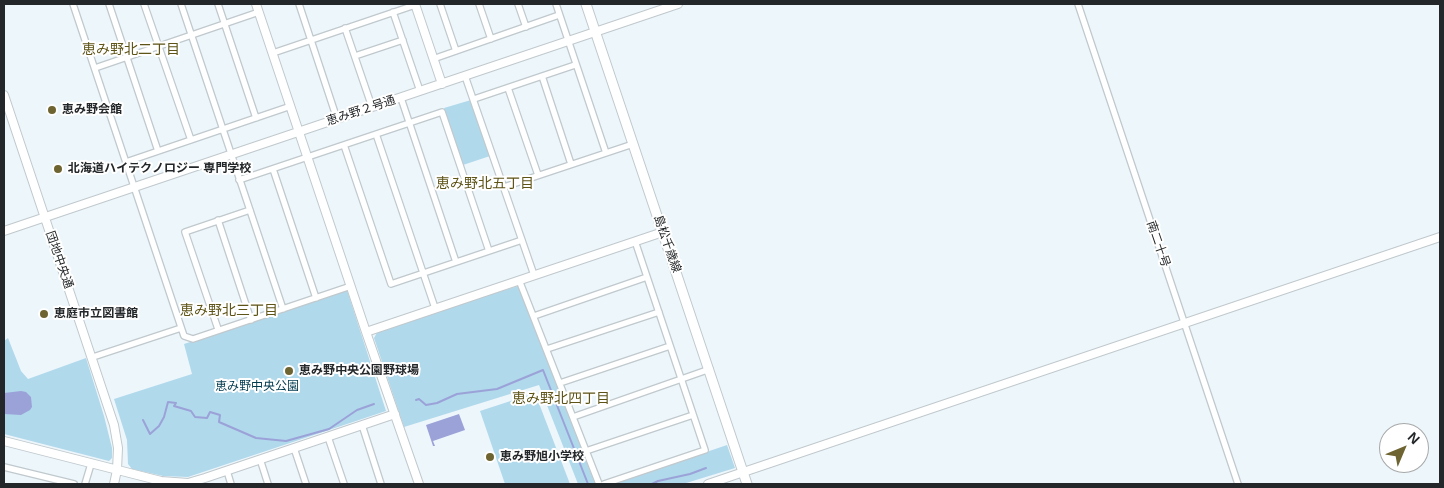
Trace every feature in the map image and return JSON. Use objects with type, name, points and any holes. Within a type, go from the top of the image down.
[{"type":"main road","name":"島松千歳線","points":[[586,4],[747,484]]},
{"type":"street","points":[[73,4],[184,336],[193,339],[218,329],[251,320],[351,286]]},
{"type":"street","points":[[108,4],[158,152]]},
{"type":"street","points":[[144,4],[191,140]]},
{"type":"street","points":[[181,4],[283,309]]},
{"type":"street","points":[[218,4],[256,118]]},
{"type":"street","points":[[256,4],[419,484]]},
{"type":"street","points":[[299,4],[337,118]]},
{"type":"street","points":[[273,53],[415,4],[442,84]]},
{"type":"street","points":[[440,4],[456,51]]},
{"type":"street","points":[[479,4],[491,39]]},
{"type":"street","points":[[518,4],[526,27]]},
{"type":"street","points":[[556,4],[606,153]]},
{"type":"street","name":"恵み野２号通","points":[[4,231],[678,4]]},
{"type":"street","name":"南二十号","points":[[1078,4],[1238,484]]},
{"type":"street","points":[[95,68],[259,12]]},
{"type":"street","points":[[393,12],[420,91]]},
{"type":"street","points":[[433,59],[559,16]]},
{"type":"street","points":[[345,28],[372,106]]},
{"type":"street","points":[[355,56],[403,40]]},
{"type":"street","points":[[474,99],[576,66]]},
{"type":"street","points":[[466,76],[534,275]]},
{"type":"street","points":[[542,76],[571,164]]},
{"type":"street","points":[[508,88],[538,175]]},
{"type":"street","name":"団地中央通","points":[[4,95],[6,108],[92,358],[117,437],[117,470],[114,484]]},
{"type":"street","points":[[401,98],[456,262]]},
{"type":"street","points":[[126,162],[291,106]]},
{"type":"street","points":[[240,180],[442,112],[489,251]]},
{"type":"street","points":[[376,134],[435,308]]},
{"type":"street","points":[[504,187],[633,144]]},
{"type":"street","points":[[344,145],[391,284],[522,240]]},
{"type":"street","points":[[273,169],[316,298]]},
{"type":"street","points":[[218,329],[185,232],[250,210]]},
{"type":"street","points":[[218,220],[251,320]]},
{"type":"street","points":[[366,332],[663,232]]},
{"type":"street","points":[[710,484],[1440,237]]},
{"type":"street","points":[[604,484],[705,450],[635,241]]},
{"type":"street","points":[[534,316],[647,277]]},
{"type":"street","points":[[520,280],[599,484]]},
{"type":"street","points":[[547,349],[659,312]]},
{"type":"street","points":[[92,358],[181,328]]},
{"type":"street","points":[[560,383],[670,346]]},
{"type":"street","points":[[573,417],[710,370]]},
{"type":"street","points":[[4,441],[161,481],[179,483],[197,481],[395,414]]},
{"type":"street","points":[[586,451],[693,415]]},
{"type":"street","points":[[362,425],[382,484]]},
{"type":"street","points":[[328,437],[344,484]]},
{"type":"street","points":[[294,448],[306,484]]},
{"type":"street","points":[[260,460],[268,484]]},
{"type":"street","points":[[85,484],[91,464]]},
{"type":"street","points":[[4,466],[74,484]]},
{"type":"street","points":[[227,471],[231,484]]},
{"type":"green space","points":[[471,100],[490,156],[463,165],[444,108]]},
{"type":"green space","points":[[518,286],[595,484],[578,484],[539,385],[404,427],[374,338],[379,329]]},
{"type":"green space","name":"恵み野中央公園","points":[[347,290],[386,411],[188,477],[163,476],[132,469],[128,464],[127,440],[114,399],[192,374],[184,344]]},
{"type":"green space","points":[[8,338],[21,371],[28,379],[86,358],[112,448],[112,458],[109,461],[4,434],[4,341]]},
{"type":"green space","points":[[535,393],[570,484],[505,484],[480,411]]},
{"type":"green space","points":[[727,445],[735,468],[683,484],[612,484]]},
{"type":"water","points":[[26,392],[31,397],[32,407],[30,410],[21,415],[4,414],[4,393]]},
{"type":"water","points":[[459,414],[465,430],[433,441],[435,446],[433,446],[426,425]]},
{"type":"waterway","points":[[416,400],[419,399],[426,405],[437,403],[457,394],[497,389],[543,370],[588,484]]},
{"type":"waterway","points":[[143,420],[150,434],[159,426],[164,417],[168,402],[176,403],[174,406],[191,411],[195,417],[207,418],[210,412],[220,415],[219,422],[256,438],[286,441],[329,429],[357,410],[374,404]]},
{"type":"waterway","points":[[652,484],[706,468]]},
{"type":"place","name":"恵み野会館","points":[[52,110]]},
{"type":"place","name":"北海道ハイテクノロジー 専門学校","points":[[58,169]]},
{"type":"place","name":"恵庭市立図書館","points":[[44,314]]},
{"type":"place","name":"恵み野中央公園野球場","points":[[289,371]]},
{"type":"place","name":"恵み野旭小学校","points":[[490,457]]},
{"type":"district","name":"恵み野北二丁目","points":[[131,50]]},
{"type":"district","name":"恵み野北五丁目","points":[[485,184]]},
{"type":"district","name":"恵み野北三丁目","points":[[229,311]]},
{"type":"district","name":"恵み野北四丁目","points":[[561,399]]}]
